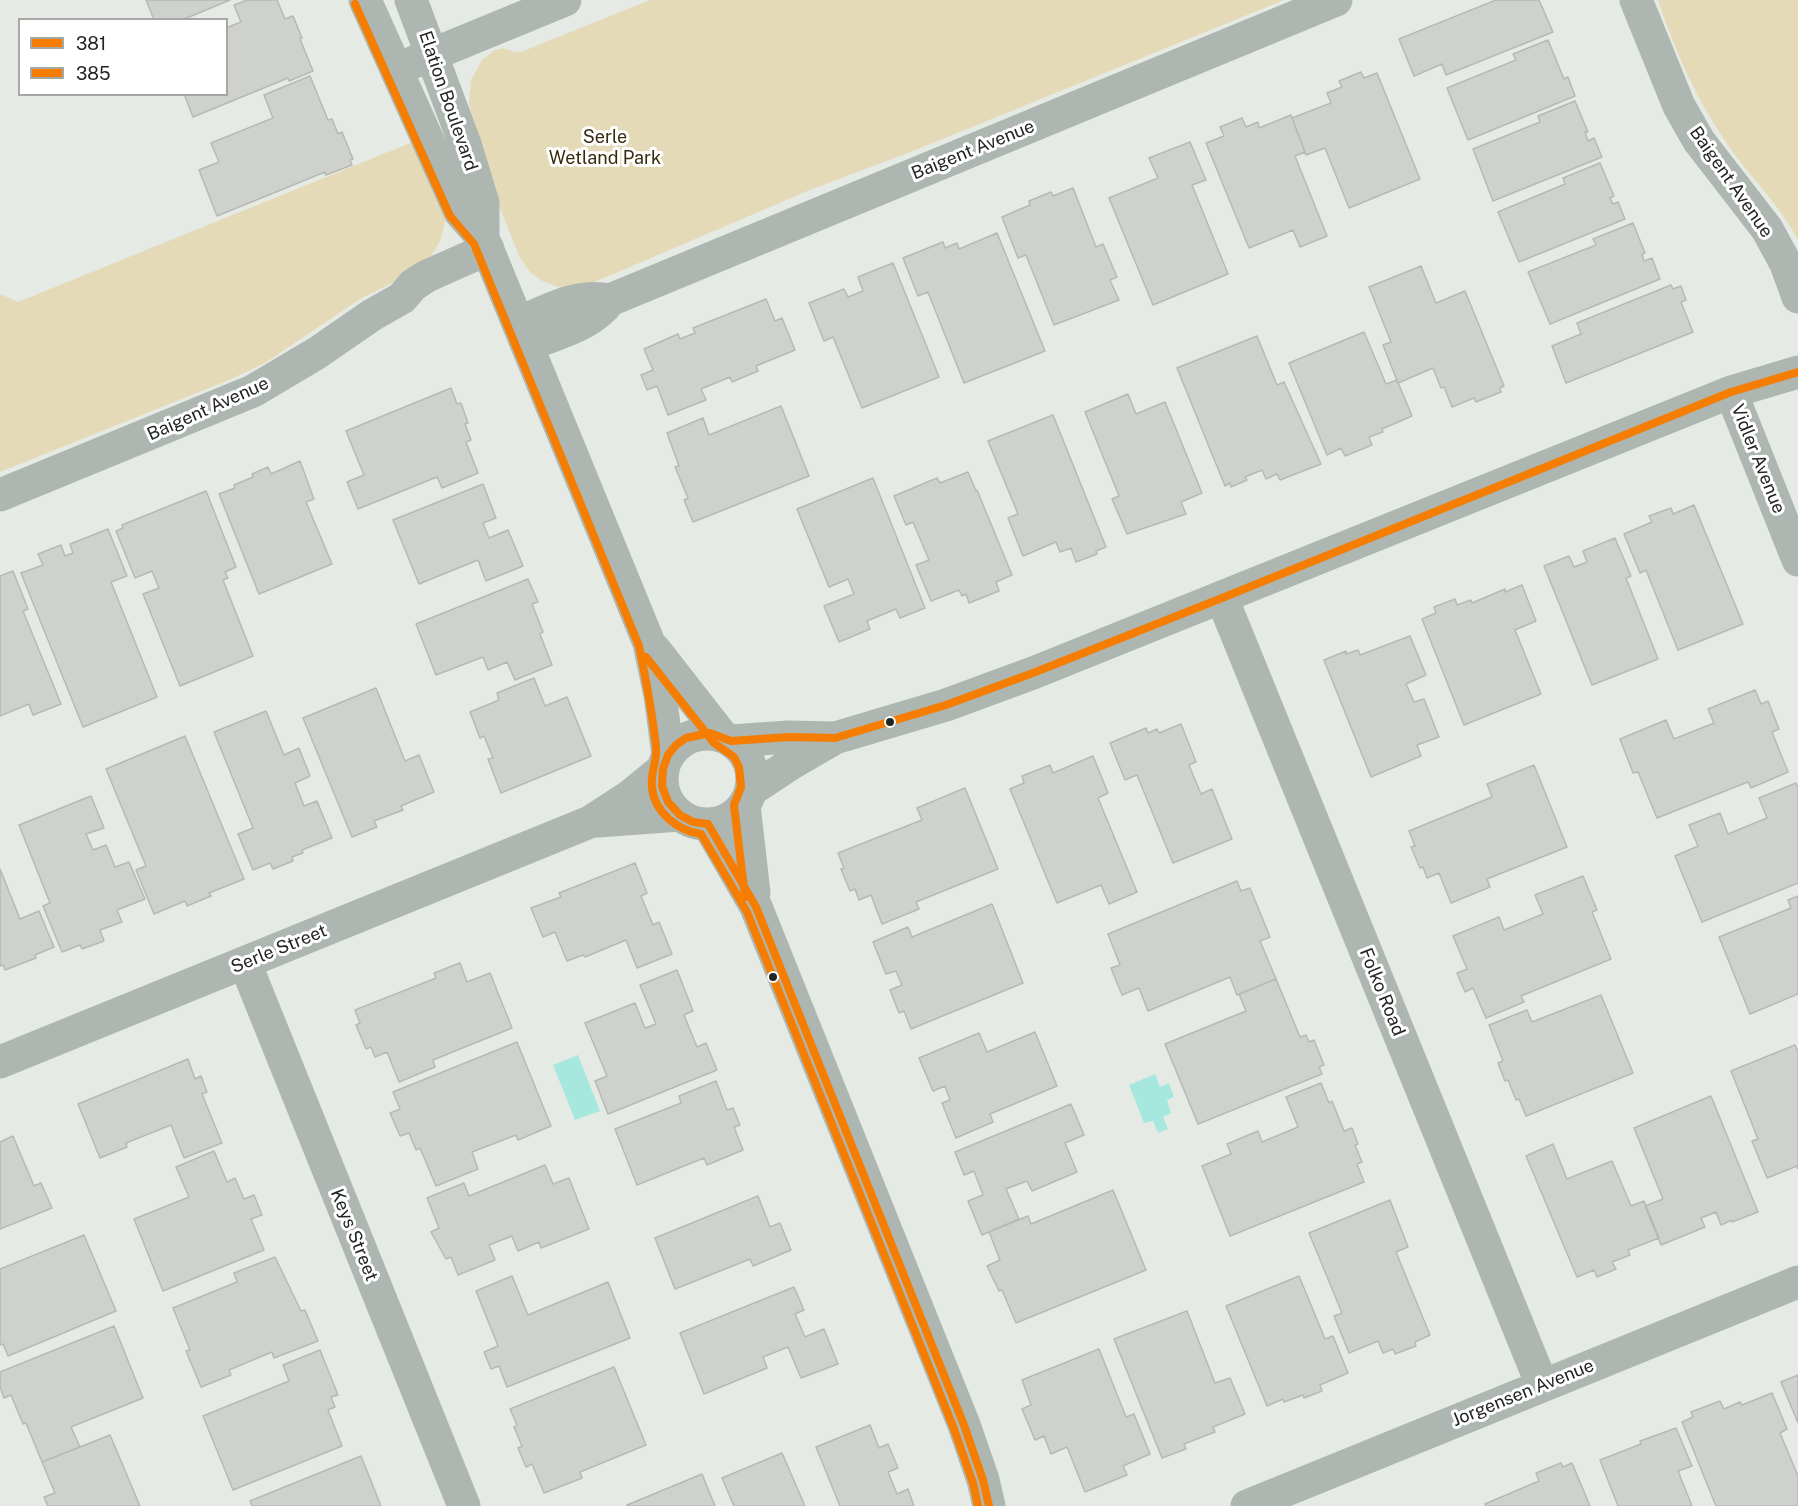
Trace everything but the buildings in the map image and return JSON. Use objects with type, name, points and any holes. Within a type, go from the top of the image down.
[{"type":"street","name":"Elation Boulevard","points":[[365,0],[398,69],[471,207]]},
{"type":"street","name":"Elation Boulevard","points":[[411,0],[463,138],[471,207]]},
{"type":"street","points":[[398,69],[565,0]]},
{"type":"street","name":"Baigent Avenue","points":[[523,334],[576,300],[594,296],[610,300],[1336,0]]},
{"type":"street","name":"Baigent Avenue","points":[[1636,0],[1679,106],[1699,141],[1767,229],[1786,264],[1798,297]]},
{"type":"street","points":[[471,207],[649,643],[660,695],[666,762],[662,786],[668,802],[694,820],[756,907],[964,1425],[983,1480],[989,1506]]},
{"type":"street","name":"Baigent Avenue","points":[[0,495],[253,392],[402,298],[413,285],[427,276],[489,252]]},
{"type":"street","points":[[694,820],[728,819],[747,798],[792,763],[835,738],[957,701],[1222,598],[1731,392],[1798,372]]},
{"type":"street","name":"Vidler Avenue","points":[[1731,392],[1798,560]]},
{"type":"street","name":"Folko Road","points":[[1222,598],[1542,1385]]},
{"type":"street","points":[[649,643],[727,739],[742,750],[749,763],[752,777],[747,798],[756,907]]},
{"type":"street","points":[[666,762],[676,745],[686,738],[710,733],[727,739],[835,738]]},
{"type":"street","name":"Serle Street","points":[[0,1062],[590,822],[630,796],[666,762]]},
{"type":"street","name":"Serle Street","points":[[590,822],[633,817],[694,820]]},
{"type":"street","name":"Keys Street","points":[[245,963],[464,1506]]},
{"type":"street","name":"Jorgensen Avenue","points":[[1248,1506],[1798,1282]]},
{"type":"green space","name":"Serle Wetland Park","points":[[650,0],[1284,0],[918,149],[810,190],[590,284],[564,289],[542,281],[530,272],[520,258],[485,171],[469,103],[471,80],[482,60],[495,50],[503,48],[521,52]]},
{"type":"green space","points":[[1658,0],[1798,0],[1798,240],[1775,205],[1718,131],[1680,58]]},
{"type":"green space","points":[[415,141],[445,213],[445,222],[438,245],[416,271],[360,299],[265,363],[229,380],[0,472],[0,294],[18,302]]},
{"type":"water","points":[[578,1055],[600,1111],[575,1120],[553,1065]]},
{"type":"water","points":[[1155,1074],[1160,1087],[1169,1083],[1174,1097],[1167,1100],[1171,1113],[1163,1117],[1168,1129],[1158,1133],[1153,1121],[1144,1123],[1129,1085]]},
{"type":"transit line","name":"385","points":[[355,4],[450,216],[474,244],[639,646],[656,746],[652,787],[657,804],[662,812],[676,824],[701,834],[747,912],[954,1429],[973,1483],[978,1506]]},
{"type":"transit line","name":"381","points":[[989,1506],[983,1480],[964,1425],[756,907],[708,824],[693,822],[680,815],[668,802],[662,786],[663,769],[668,755],[686,738],[710,733],[731,741],[789,737],[835,738],[946,705],[1222,598],[1731,392],[1798,372]]},
{"type":"transit line","name":"385","points":[[646,657],[714,743],[734,757],[739,767],[741,787],[734,805],[745,897]]}]
